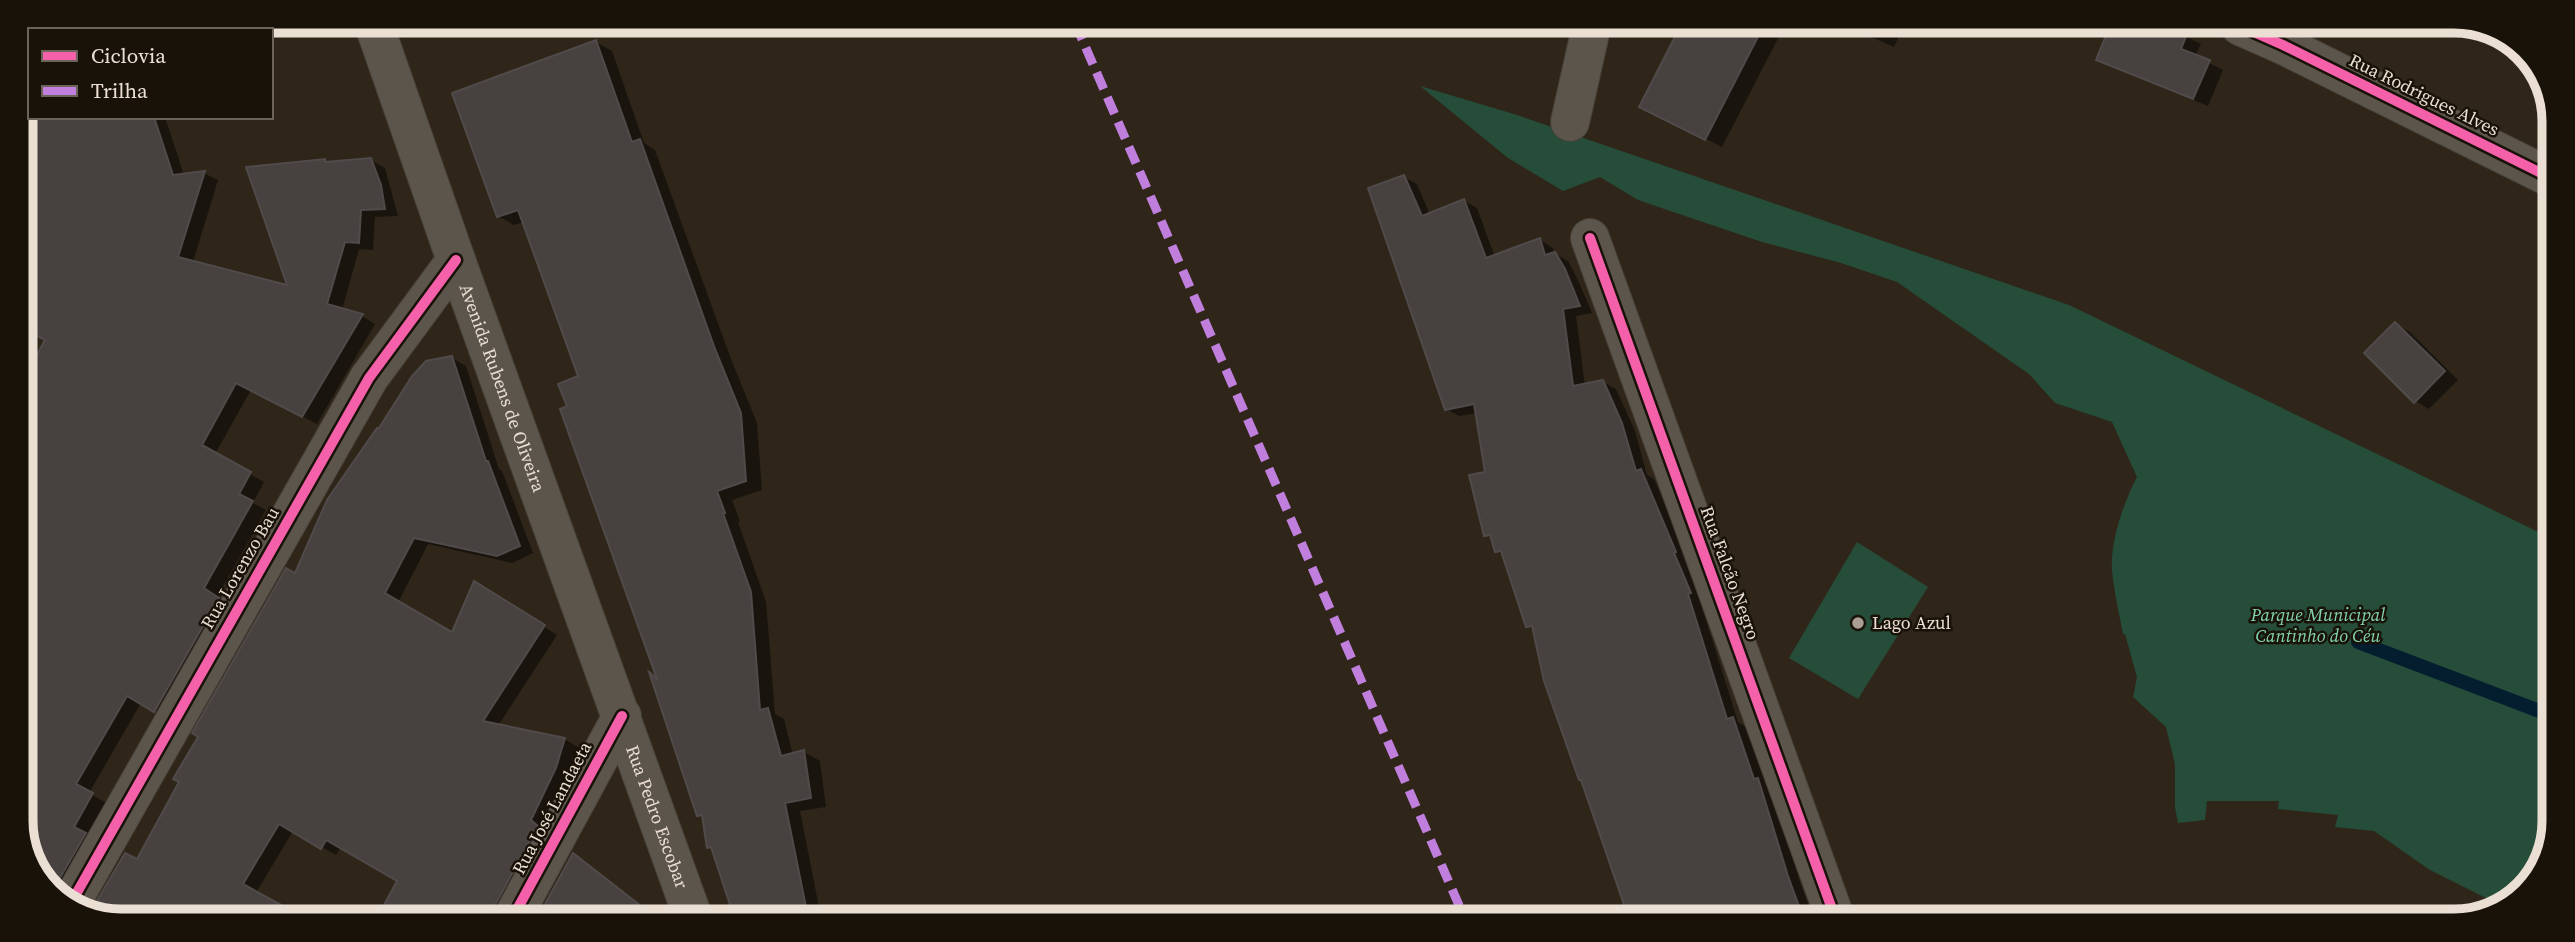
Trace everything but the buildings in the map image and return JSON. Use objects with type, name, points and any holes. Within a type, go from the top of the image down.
[{"type":"street","name":"Avenida Rubens de Oliveira","points":[[377,33],[456,260],[622,716]]},
{"type":"street","points":[[1570,122],[1590,33]]},
{"type":"street","name":"Rua Rodrigues Alves","points":[[2256,33],[2542,173]]},
{"type":"street","name":"Rua Falcão Negro","points":[[1590,239],[1832,909]]},
{"type":"street","name":"Rua Lorenzo Bau","points":[[75,896],[369,379],[456,260]]},
{"type":"street","name":"Rua José Landaeta","points":[[517,909],[622,716]]},
{"type":"street","name":"Rua Pedro Escobar","points":[[622,716],[690,909]]},
{"type":"green space","name":"Parque Municipal Cantinho do Céu","points":[[1420,86],[1517,115],[2069,305],[2542,534],[2542,821],[2537,849],[2524,874],[2507,891],[2491,900],[2430,870],[2374,831],[2335,827],[2338,815],[2278,809],[2279,801],[2207,801],[2205,820],[2178,823],[2175,807],[2175,764],[2166,727],[2133,697],[2137,677],[2123,634],[2115,594],[2113,547],[2127,498],[2137,477],[2112,422],[2055,403],[2029,374],[1897,282],[1841,263],[1762,242],[1638,200],[1600,177],[1563,191],[1508,158]]},
{"type":"green space","name":"Lago Azul","points":[[1857,542],[1928,587],[1858,699],[1789,658]]},
{"type":"waterway","points":[[2358,642],[2542,712]]},
{"type":"marked path","points":[[1079,33],[1461,909]]},
{"type":"cycle path","points":[[2256,33],[2542,174]]},
{"type":"cycle path","points":[[1590,238],[1832,909]]},
{"type":"cycle path","points":[[75,896],[369,378],[456,260]]},
{"type":"cycle path","points":[[517,909],[622,716]]},
{"type":"place","name":"Lago Azul","points":[[1858,623]]}]
